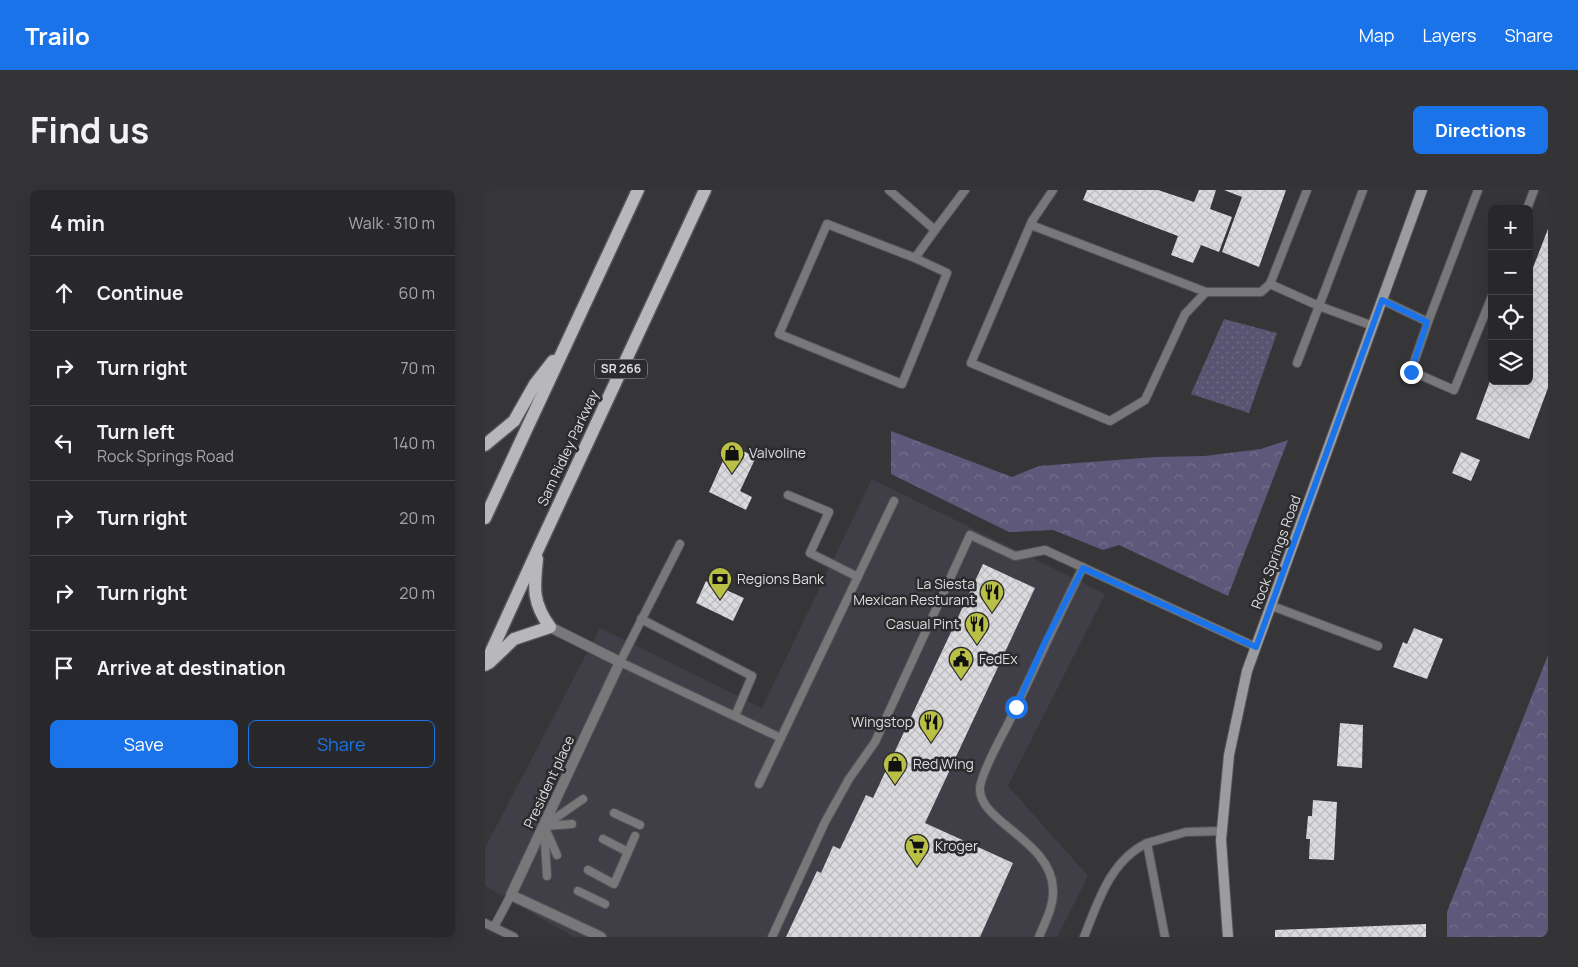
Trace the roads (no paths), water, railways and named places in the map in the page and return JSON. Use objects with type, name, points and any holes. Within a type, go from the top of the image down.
[{"type":"main road","points":[[485,518],[638,190]]},
{"type":"main road","name":"Sam Ridley Parkway","points":[[485,666],[537,549],[705,190]]},
{"type":"main road","points":[[485,445],[514,422],[535,384],[567,343]]},
{"type":"main road","points":[[485,666],[514,639],[550,627],[540,614],[535,592],[537,549]]},
{"type":"street","name":"Rock Springs Road","points":[[1229,937],[1221,840],[1229,755],[1247,671],[1422,190]]},
{"type":"street","points":[[550,627],[620,662]]},
{"type":"street","name":"President place","points":[[511,895],[620,662]]},
{"type":"street","points":[[511,895],[601,937]]},
{"type":"lane","points":[[889,190],[935,230]]},
{"type":"lane","points":[[915,258],[965,190]]},
{"type":"lane","points":[[1053,190],[1031,225],[971,363],[1110,421],[1145,400],[1185,314],[1206,292]]},
{"type":"lane","points":[[1031,225],[1206,292],[1261,292],[1270,284],[1307,190]]},
{"type":"lane","points":[[1297,363],[1363,190]]},
{"type":"lane","points":[[1478,190],[1427,322],[1411,372],[1454,390],[1488,306]]},
{"type":"lane","points":[[1528,205],[1534,190]]},
{"type":"lane","points":[[827,224],[915,258],[947,273],[901,384],[779,334],[827,224]]},
{"type":"lane","points":[[1270,284],[1319,306],[1373,326]]},
{"type":"lane","points":[[1382,300],[1427,322]]},
{"type":"lane","points":[[789,495],[829,512],[810,553],[858,577]]},
{"type":"lane","points":[[759,784],[894,501]]},
{"type":"lane","points":[[772,937],[825,822],[849,779],[875,742],[970,535],[1015,556],[1045,550],[1256,647]]},
{"type":"lane","points":[[680,544],[620,662],[781,738]]},
{"type":"lane","points":[[1039,937],[1051,907],[1053,890],[1051,876],[1037,851],[985,807],[979,790],[1045,642],[1083,568]]},
{"type":"lane","points":[[1271,606],[1377,646]]},
{"type":"lane","points":[[641,619],[753,676],[735,716]]},
{"type":"lane","points":[[544,826],[583,799]]},
{"type":"lane","points":[[614,813],[640,825]]},
{"type":"lane","points":[[544,826],[572,824]]},
{"type":"lane","points":[[544,826],[557,855]]},
{"type":"lane","points":[[544,826],[547,876]]},
{"type":"lane","points":[[1084,937],[1105,887],[1115,869],[1138,848],[1147,843],[1186,832],[1222,831]]},
{"type":"lane","points":[[588,870],[614,884],[635,836]]},
{"type":"lane","points":[[603,840],[628,852]]},
{"type":"lane","points":[[1147,843],[1165,937]]},
{"type":"lane","points":[[578,891],[605,904]]},
{"type":"lane","points":[[494,927],[511,895]]},
{"type":"lane","points":[[485,923],[514,937]]},
{"type":"place","name":"Valvoline","points":[[732,474]]},
{"type":"place","name":"Regions Bank","points":[[720,600]]},
{"type":"place","name":"La Siesta Mexican Resturant","points":[[992,613]]},
{"type":"place","name":"Casual Pint","points":[[977,645]]},
{"type":"place","name":"FedEx","points":[[961,680]]},
{"type":"place","name":"Wingstop","points":[[931,743]]},
{"type":"place","name":"Red Wing","points":[[895,785]]},
{"type":"place","name":"Kroger","points":[[917,867]]}]
